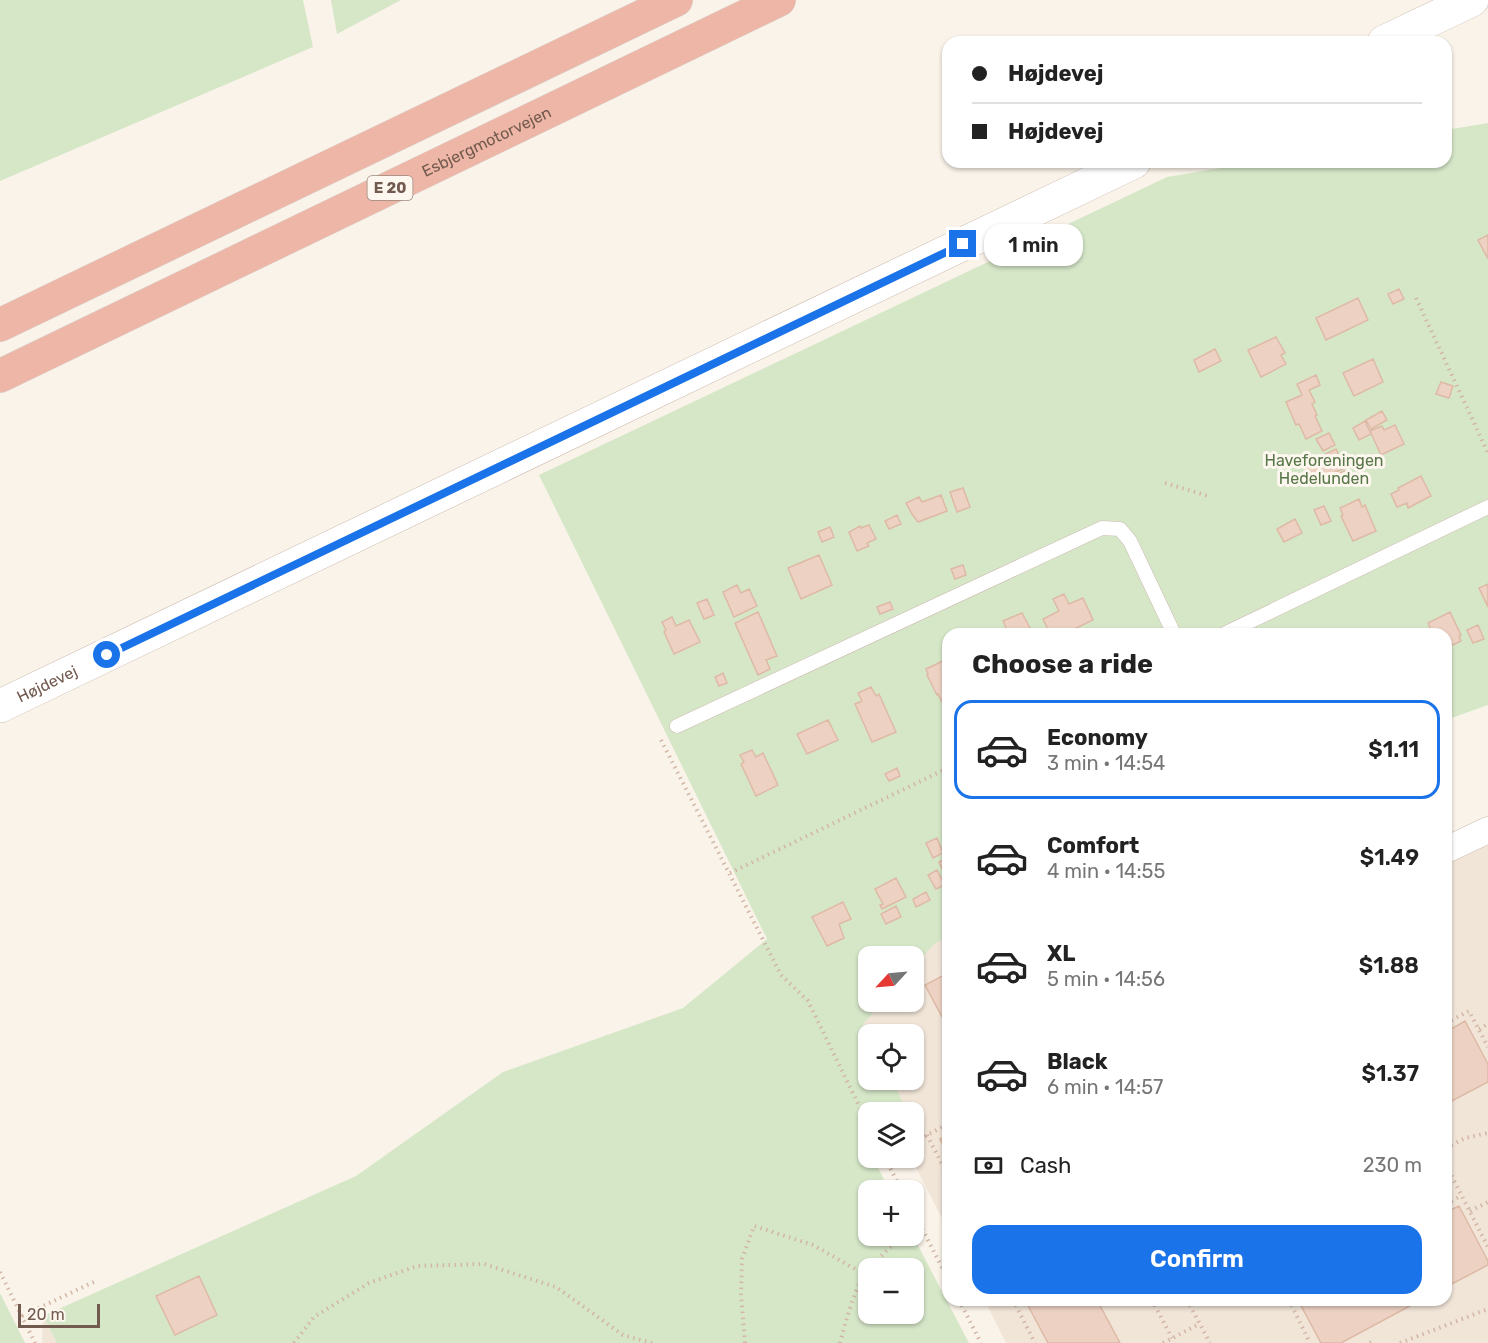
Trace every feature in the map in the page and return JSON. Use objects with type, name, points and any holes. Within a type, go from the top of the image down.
[{"type":"highway","points":[[0,325],[676,0]]},
{"type":"highway","name":"Esbjergmotorvejen","points":[[0,376],[780,0]]},
{"type":"street","points":[[1397,36],[1472,0]]},
{"type":"street","name":"Højdevej","points":[[0,706],[1121,168]]},
{"type":"street","points":[[1452,847],[1488,830]]},
{"type":"lane","points":[[1236,628],[1488,507]]},
{"type":"lane","points":[[677,726],[1102,528],[1120,529],[1130,541],[1171,628]]},
{"type":"path","points":[[1416,298],[1488,453]]},
{"type":"path","points":[[1165,483],[1208,496]]},
{"type":"path","points":[[677,726],[659,737],[781,975],[808,1001],[858,1104]]},
{"type":"path","points":[[730,873],[942,771]]},
{"type":"path","points":[[1452,1020],[1469,1011],[1488,1047]]},
{"type":"path","points":[[1479,1029],[1488,1024]]},
{"type":"path","points":[[924,1137],[942,1127]]},
{"type":"path","points":[[1452,1145],[1465,1138],[1488,1134]]},
{"type":"path","points":[[927,1135],[942,1164]]},
{"type":"path","points":[[1452,1177],[1488,1247]]},
{"type":"path","points":[[1452,1200],[1461,1196]]},
{"type":"path","points":[[1470,1211],[1488,1202]]},
{"type":"path","points":[[745,1343],[741,1295],[742,1259],[754,1226],[813,1245],[858,1271]]},
{"type":"path","points":[[924,1234],[942,1268]]},
{"type":"path","points":[[880,1258],[893,1246]]},
{"type":"path","points":[[294,1343],[314,1317],[369,1283],[417,1266],[484,1264],[556,1287],[623,1335],[652,1343]]},
{"type":"path","points":[[0,1272],[35,1343]]},
{"type":"path","points":[[22,1316],[98,1280]]},
{"type":"path","points":[[840,1343],[858,1289]]},
{"type":"path","points":[[962,1306],[981,1343]]},
{"type":"path","points":[[1016,1306],[1035,1343]]},
{"type":"path","points":[[1155,1306],[1172,1338]]},
{"type":"path","points":[[1190,1306],[1209,1343]]},
{"type":"path","points":[[1292,1306],[1310,1343]]},
{"type":"path","points":[[1400,1343],[1488,1309]]},
{"type":"path","points":[[1163,1343],[1199,1324]]},
{"type":"shaded area","points":[[1488,838],[1488,1343],[1006,1343],[988,1306],[1452,1306],[1452,851]]},
{"type":"shaded area","points":[[942,918],[942,1218],[916,1168],[924,1168],[924,1102],[882,1102],[876,1090],[924,1090],[924,1024],[859,1024],[818,977],[858,958],[858,1012],[924,1012],[924,946],[883,946]]},
{"type":"shaded area","points":[[43,1316],[57,1343],[42,1343]]},
{"type":"green space","points":[[0,0],[303,0],[313,47],[0,181]]},
{"type":"green space","points":[[331,0],[401,0],[337,34]]},
{"type":"green space","name":"Haveforeningen Hedelunden","points":[[1488,123],[1488,705],[1452,718],[1452,628],[942,628],[942,940],[934,944],[924,956],[924,946],[858,946],[858,1012],[874,1012],[863,1024],[858,1024],[858,1090],[897,1090],[903,1102],[858,1102],[858,1168],[878,1168],[884,1180],[858,1180],[858,1246],[918,1246],[942,1291],[942,1306],[950,1306],[969,1343],[57,1343],[43,1316],[356,1176],[503,1072],[683,1008],[767,939],[539,475],[1167,177],[1221,168],[1452,168],[1452,129]]},
{"type":"green space","points":[[0,1293],[25,1343],[0,1343]]},
{"type":"building","points":[[1488,235],[1488,259],[1478,240]]},
{"type":"building","points":[[1399,289],[1404,299],[1393,304],[1388,294]]},
{"type":"building","points":[[1358,298],[1368,320],[1326,340],[1316,318]]},
{"type":"building","points":[[1276,337],[1285,353],[1281,355],[1286,364],[1261,377],[1248,350]]},
{"type":"building","points":[[1215,349],[1221,361],[1199,372],[1194,360]]},
{"type":"building","points":[[1373,359],[1383,382],[1354,396],[1343,373]]},
{"type":"building","points":[[1316,375],[1320,385],[1309,390],[1315,402],[1312,404],[1317,415],[1315,416],[1322,431],[1306,439],[1299,424],[1296,425],[1286,402],[1302,395],[1297,384]]},
{"type":"building","points":[[1441,382],[1453,386],[1449,398],[1436,394]]},
{"type":"building","points":[[1382,411],[1387,420],[1371,429],[1366,420]]},
{"type":"building","points":[[1365,421],[1371,434],[1359,440],[1353,428]]},
{"type":"building","points":[[1395,425],[1404,444],[1381,455],[1370,431],[1382,426],[1384,430]]},
{"type":"building","points":[[1329,433],[1335,445],[1323,451],[1316,439]]},
{"type":"building","points":[[1336,449],[1345,468],[1324,477],[1315,459]]},
{"type":"building","points":[[1313,458],[1321,472],[1309,478],[1302,463]]},
{"type":"building","points":[[1348,470],[1352,479],[1341,484],[1337,474]]},
{"type":"building","points":[[1421,476],[1431,496],[1408,508],[1407,503],[1397,507],[1391,494]]},
{"type":"building","points":[[963,488],[970,507],[957,512],[950,492]]},
{"type":"building","points":[[941,495],[947,511],[918,522],[906,503],[919,497],[922,502]]},
{"type":"building","points":[[1359,499],[1362,507],[1365,505],[1376,531],[1353,541],[1341,516],[1343,515],[1340,508]]},
{"type":"building","points":[[1324,506],[1331,521],[1321,525],[1314,510]]},
{"type":"building","points":[[897,515],[901,524],[889,529],[885,521]]},
{"type":"building","points":[[1295,519],[1302,533],[1284,542],[1277,529]]},
{"type":"building","points":[[869,525],[876,539],[867,543],[869,546],[857,551],[849,532],[860,526],[861,528]]},
{"type":"building","points":[[830,527],[834,537],[822,542],[818,532]]},
{"type":"building","points":[[819,555],[832,585],[801,599],[788,568]]},
{"type":"building","points":[[963,565],[966,575],[955,579],[951,569]]},
{"type":"building","points":[[1488,584],[1488,607],[1479,588]]},
{"type":"building","points":[[737,585],[741,593],[749,589],[757,606],[734,617],[723,592]]},
{"type":"building","points":[[1064,594],[1069,604],[1083,598],[1093,620],[1076,628],[1047,628],[1043,619],[1059,611],[1053,599]]},
{"type":"building","points":[[707,599],[714,615],[704,619],[697,603]]},
{"type":"building","points":[[890,602],[893,609],[880,614],[877,607]]},
{"type":"building","points":[[758,612],[777,656],[766,660],[770,669],[758,675],[735,623]]},
{"type":"building","points":[[1450,612],[1461,635],[1459,636],[1461,641],[1452,645],[1452,628],[1430,628],[1428,623]]},
{"type":"building","points":[[1022,613],[1030,628],[1006,628],[1003,621]]},
{"type":"building","points":[[672,617],[676,626],[689,620],[700,642],[674,654],[662,622]]},
{"type":"building","points":[[1478,625],[1484,639],[1473,643],[1467,630]]},
{"type":"building","points":[[942,661],[942,702],[927,675],[926,669]]},
{"type":"building","points":[[723,673],[727,683],[719,686],[715,677]]},
{"type":"building","points":[[871,687],[876,696],[879,694],[896,732],[872,742],[855,704],[862,701],[858,693]]},
{"type":"building","points":[[828,720],[838,740],[807,754],[797,734]]},
{"type":"building","points":[[752,750],[756,757],[763,753],[778,785],[756,796],[741,764],[744,762],[740,755]]},
{"type":"building","points":[[897,768],[900,776],[889,781],[885,774]]},
{"type":"building","points":[[937,838],[942,854],[933,858],[926,843]]},
{"type":"building","points":[[937,870],[942,879],[942,886],[936,889],[928,875]]},
{"type":"building","points":[[896,878],[906,897],[882,909],[880,905],[883,904],[875,889]]},
{"type":"building","points":[[926,892],[930,900],[916,907],[913,899]]},
{"type":"building","points":[[843,902],[851,919],[839,924],[844,938],[827,946],[812,917]]},
{"type":"building","points":[[896,906],[901,917],[886,924],[881,914]]},
{"type":"building","points":[[942,976],[942,1017],[925,985]]},
{"type":"building","points":[[1465,1021],[1488,1064],[1488,1082],[1452,1101],[1452,1029]]},
{"type":"building","points":[[1459,1206],[1488,1265],[1452,1284],[1452,1209]]},
{"type":"building","points":[[199,1276],[217,1315],[175,1335],[156,1296]]},
{"type":"building","points":[[1028,1306],[1100,1306],[1120,1343],[1048,1343]]},
{"type":"building","points":[[1301,1306],[1410,1306],[1341,1343],[1321,1343]]},
{"type":"route","points":[[107,655],[963,244]]}]
